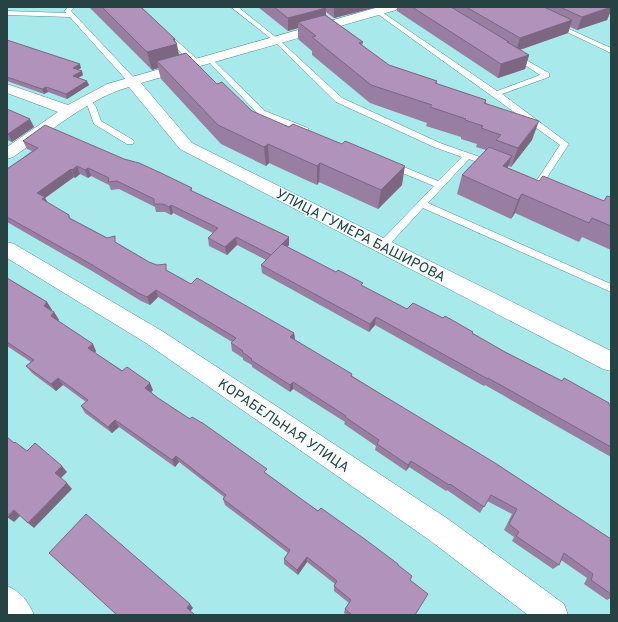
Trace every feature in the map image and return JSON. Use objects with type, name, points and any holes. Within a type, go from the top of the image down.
[{"type":"street","points":[[7,154],[69,111],[112,87],[276,40],[332,21],[392,7]]},
{"type":"street","name":"УЛИЦА ГУМЕРА БАШИРОВА","points":[[132,81],[186,146],[611,362]]},
{"type":"street","points":[[7,88],[69,111]]},
{"type":"street","name":"КОРАБЕЛЬНАЯ УЛИЦА","points":[[7,249],[154,337],[438,529],[553,615]]},
{"type":"street","points":[[7,601],[19,615]]},
{"type":"lane","points":[[71,7],[68,11],[132,81]]},
{"type":"lane","points":[[234,7],[276,40],[339,100],[437,145],[496,166]]},
{"type":"lane","points":[[377,11],[565,144],[539,183]]},
{"type":"lane","points":[[7,13],[72,15]]},
{"type":"lane","points":[[548,20],[611,51]]},
{"type":"lane","points":[[159,27],[196,63]]},
{"type":"lane","points":[[496,94],[546,75],[507,51]]},
{"type":"lane","points":[[209,59],[262,113],[314,134]]},
{"type":"lane","points":[[87,101],[92,107],[97,122],[130,142]]},
{"type":"lane","points":[[383,245],[468,156]]},
{"type":"lane","points":[[381,161],[440,185]]},
{"type":"lane","points":[[423,204],[611,288]]},
{"type":"building","points":[[102,7],[141,7],[175,39],[173,39],[177,44],[147,52]]},
{"type":"building","points":[[274,7],[325,7],[326,8],[288,18]]},
{"type":"building","points":[[412,7],[451,7],[529,55],[501,64]]},
{"type":"building","points":[[466,7],[544,7],[572,20],[520,38]]},
{"type":"building","points":[[560,7],[611,7],[582,17]]},
{"type":"building","points":[[325,15],[363,42],[359,43],[389,65],[437,81],[435,83],[486,100],[484,103],[539,121],[518,148],[496,140],[501,135],[481,128],[483,126],[430,107],[432,105],[371,85],[312,37],[316,36],[298,22]]},
{"type":"building","points":[[7,40],[80,64],[73,68],[82,71],[73,76],[87,81],[66,94],[46,87],[42,89],[7,77]]},
{"type":"building","points":[[186,53],[217,84],[222,82],[252,111],[289,127],[293,124],[342,144],[345,141],[405,166],[381,190],[320,163],[317,166],[268,144],[264,147],[218,125],[157,61]]},
{"type":"building","points":[[7,109],[30,119],[8,134]]},
{"type":"building","points":[[45,125],[124,159],[139,163],[161,173],[192,188],[190,190],[289,237],[271,255],[236,237],[225,247],[208,238],[218,228],[171,205],[169,207],[163,204],[154,204],[154,199],[117,181],[108,182],[109,178],[88,168],[85,170],[77,166],[37,193],[45,197],[42,199],[69,215],[69,218],[107,238],[115,236],[115,242],[149,262],[157,265],[166,264],[166,270],[191,284],[197,278],[294,333],[290,337],[352,374],[351,376],[495,463],[611,539],[611,594],[591,580],[593,574],[564,553],[559,565],[516,536],[519,532],[509,524],[517,509],[491,495],[484,507],[450,484],[449,485],[411,461],[408,465],[377,444],[379,440],[345,417],[346,416],[293,382],[290,385],[251,360],[252,359],[242,352],[243,351],[231,343],[236,338],[156,290],[147,297],[138,293],[89,263],[7,217],[7,169],[38,148],[23,141]]},
{"type":"building","points":[[489,147],[512,156],[503,166],[539,181],[543,176],[604,201],[607,196],[611,197],[611,226],[592,218],[589,223],[522,194],[518,200],[462,175]]},
{"type":"building","points":[[282,244],[336,272],[338,270],[363,283],[361,285],[407,309],[413,303],[443,318],[445,316],[505,352],[562,381],[564,378],[609,403],[611,406],[611,447],[376,317],[370,324],[261,265]]},
{"type":"building","points":[[7,278],[47,302],[44,306],[54,312],[51,316],[93,344],[88,348],[122,371],[127,367],[150,383],[145,388],[158,398],[190,419],[192,417],[204,424],[267,469],[264,472],[304,501],[318,511],[321,508],[398,564],[412,576],[410,580],[428,594],[415,615],[352,615],[345,609],[351,600],[334,586],[337,581],[307,557],[297,570],[284,559],[290,550],[223,499],[226,495],[176,456],[172,460],[115,420],[108,427],[81,406],[88,400],[58,378],[51,384],[26,366],[34,360],[7,342]]},
{"type":"building","points":[[7,437],[27,451],[35,443],[62,466],[55,473],[67,483],[28,523],[14,510],[7,516]]},
{"type":"building","points":[[86,514],[190,604],[187,608],[195,615],[117,615],[49,553]]}]
